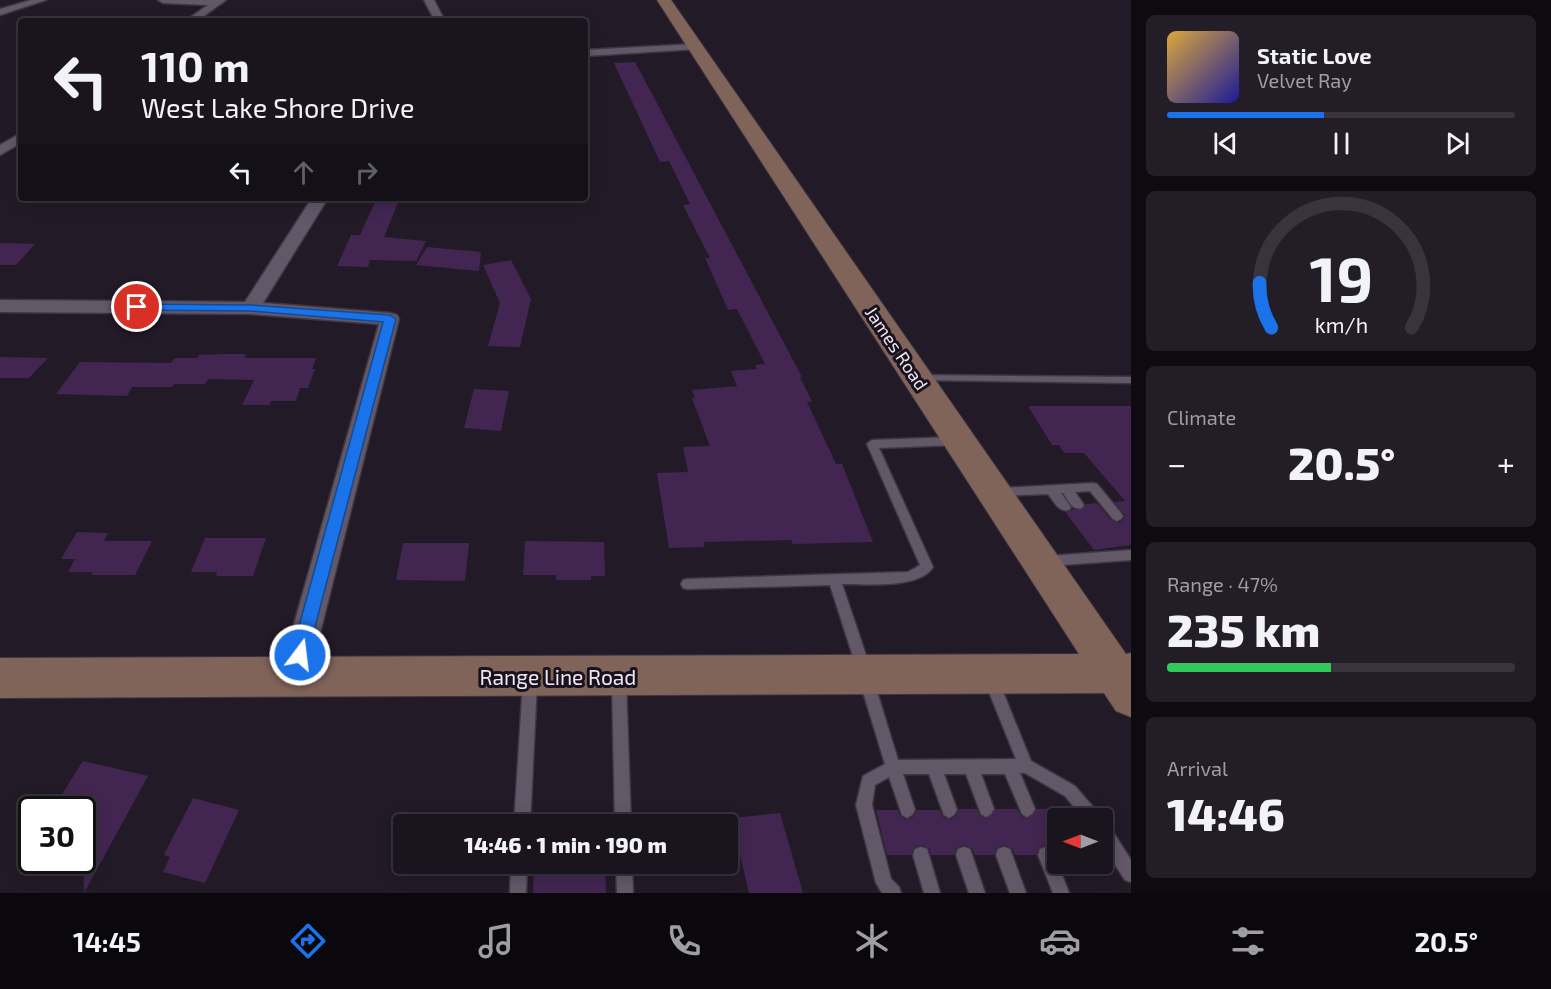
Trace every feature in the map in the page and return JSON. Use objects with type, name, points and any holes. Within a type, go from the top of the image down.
[{"type":"main road","name":"James Road","points":[[664,0],[959,441],[1126,681]]},
{"type":"main road","name":"Range Line Road","points":[[0,678],[989,674],[1126,681]]},
{"type":"street","points":[[0,12],[41,0]]},
{"type":"street","points":[[163,0],[220,1]]},
{"type":"street","points":[[429,0],[438,18]]},
{"type":"street","points":[[194,18],[220,1]]},
{"type":"street","points":[[588,53],[695,46]]},
{"type":"street","points":[[0,138],[18,138]]},
{"type":"street","points":[[0,151],[18,139]]},
{"type":"street","points":[[251,308],[318,201]]},
{"type":"street","points":[[0,306],[251,308],[390,319],[294,677]]},
{"type":"lane","points":[[918,378],[1131,380]]},
{"type":"lane","points":[[687,584],[910,577],[927,567],[872,444],[959,441]]},
{"type":"lane","points":[[994,492],[1093,487],[1117,516]]},
{"type":"lane","points":[[1065,488],[1078,505]]},
{"type":"lane","points":[[1051,489],[1065,507]]},
{"type":"lane","points":[[1041,561],[1113,553]]},
{"type":"lane","points":[[834,579],[908,810]]},
{"type":"lane","points":[[989,674],[1026,766]]},
{"type":"lane","points":[[619,675],[623,814]]},
{"type":"lane","points":[[523,814],[530,676]]},
{"type":"lane","points":[[971,766],[986,809]]},
{"type":"lane","points":[[1009,766],[1027,809]]},
{"type":"lane","points":[[893,893],[884,883],[864,805],[868,781],[893,767],[1026,766],[1071,791],[1085,808]]},
{"type":"lane","points":[[934,767],[949,810]]},
{"type":"lane","points":[[1113,847],[1131,874]]},
{"type":"lane","points":[[921,855],[932,893]]},
{"type":"lane","points":[[964,855],[977,893]]},
{"type":"lane","points":[[1004,855],[1018,893]]},
{"type":"lane","points":[[1046,855],[1061,893]]},
{"type":"lane","points":[[518,893],[519,874]]},
{"type":"lane","points":[[624,874],[625,893]]},
{"type":"building","points":[[635,62],[802,377],[800,377],[812,402],[807,402],[836,464],[842,464],[873,542],[793,544],[791,540],[704,542],[704,547],[669,548],[657,473],[688,472],[683,447],[710,446],[692,398],[695,398],[692,390],[737,386],[731,371],[757,369],[755,365],[765,364],[737,309],[728,310],[705,258],[710,258],[683,205],[690,204],[669,161],[660,162],[614,63]]},
{"type":"building","points":[[376,201],[399,201],[384,237],[426,241],[416,261],[370,260],[368,267],[337,266],[351,235],[360,235]]},
{"type":"building","points":[[0,243],[35,244],[16,265],[0,265]]},
{"type":"building","points":[[427,247],[481,252],[479,271],[416,265]]},
{"type":"building","points":[[511,260],[531,299],[520,347],[488,346],[500,303],[483,265]]},
{"type":"building","points":[[246,354],[244,358],[316,358],[312,369],[315,369],[308,388],[300,388],[296,401],[271,401],[269,405],[242,405],[254,380],[208,379],[205,384],[132,387],[127,396],[56,394],[80,362],[171,363],[175,358],[198,358],[199,355]]},
{"type":"building","points":[[0,357],[48,358],[29,378],[0,378]]},
{"type":"building","points":[[474,389],[509,391],[501,431],[464,428]]},
{"type":"building","points":[[1028,406],[1131,406],[1131,545],[1094,550],[1066,513],[1073,509],[1082,510],[1086,504],[1097,503],[1111,520],[1118,523],[1125,515],[1114,502],[1125,501],[1084,453],[1064,453],[1059,445],[1052,445]]},
{"type":"building","points":[[77,532],[108,533],[104,541],[152,541],[135,575],[91,575],[93,572],[68,572],[75,559],[61,559]]},
{"type":"building","points":[[205,538],[266,538],[253,576],[216,576],[217,572],[191,572]]},
{"type":"building","points":[[525,541],[604,542],[605,576],[591,576],[591,580],[556,580],[556,575],[523,575]]},
{"type":"building","points":[[403,543],[469,543],[465,581],[396,580]]},
{"type":"building","points":[[83,761],[148,776],[96,871],[96,796],[61,796]]},
{"type":"building","points":[[193,798],[239,810],[205,883],[163,872],[170,857],[164,855]]},
{"type":"building","points":[[959,809],[977,809],[980,816],[987,819],[996,809],[1017,809],[1021,816],[1028,819],[1037,809],[1047,809],[1047,845],[1039,847],[1036,855],[1015,855],[1012,848],[1005,845],[997,847],[994,855],[975,855],[972,848],[965,845],[957,847],[954,855],[931,855],[929,848],[922,845],[914,847],[911,855],[887,855],[876,810],[898,810],[900,816],[906,820],[913,817],[917,810],[940,810],[943,817],[950,820],[956,816]]},
{"type":"building","points":[[780,813],[803,893],[749,893],[738,847],[738,817]]},
{"type":"building","points":[[84,874],[94,874],[84,893]]},
{"type":"building","points":[[534,874],[605,874],[606,893],[533,893]]},
{"type":"route","points":[[137,307],[251,308],[390,319],[300,655]]}]
